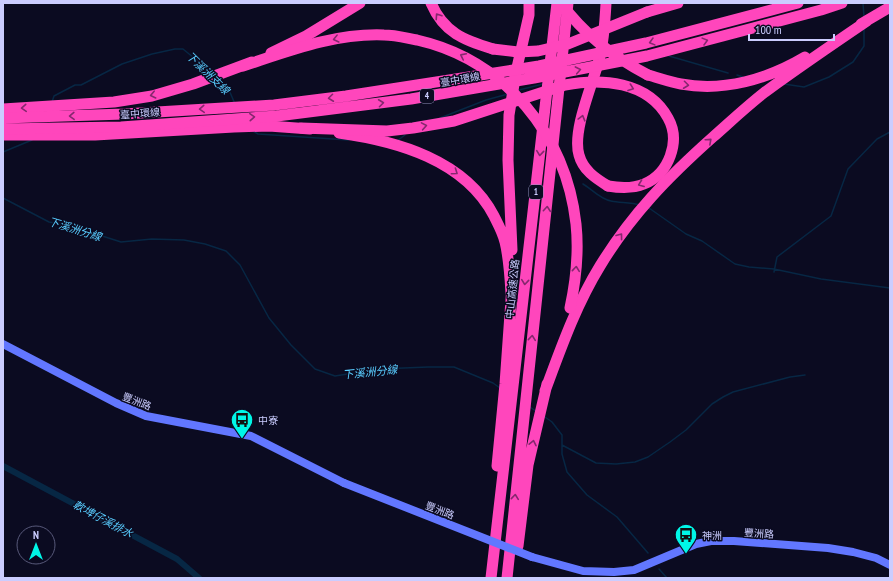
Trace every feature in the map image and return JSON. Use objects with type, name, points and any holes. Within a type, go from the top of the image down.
[{"type":"highway","points":[[243,66],[306,36],[360,3]]},
{"type":"highway","points":[[430,3],[434,12],[444,25],[455,34],[471,42],[494,49],[518,52],[538,51],[568,44],[647,12],[678,3]]},
{"type":"highway","points":[[509,382],[513,266],[508,160],[509,115],[516,72],[529,15],[529,3]]},
{"type":"highway","name":"中山高速公路","points":[[491,578],[509,382],[557,3]]},
{"type":"highway","points":[[561,3],[592,36],[612,53],[630,65],[648,75],[667,81],[699,86],[736,84],[774,72],[800,60],[890,8]]},
{"type":"highway","name":"1","points":[[507,578],[568,3]]},
{"type":"highway","points":[[3,135],[95,135],[270,126],[387,131],[413,128],[462,118],[565,85],[581,82],[615,82],[635,89],[659,104],[672,127],[672,152],[667,163],[653,178],[644,184],[633,187],[620,188],[608,186],[597,179],[583,164],[579,154],[578,130],[592,86],[604,39],[606,3]]},
{"type":"highway","name":"臺中環線","points":[[3,118],[124,114],[274,105],[346,96],[539,66],[646,43],[798,3]]},
{"type":"highway","name":"臺中環線","points":[[3,129],[121,127],[277,116],[411,99],[534,78],[647,56],[821,10],[842,3]]},
{"type":"highway","points":[[513,578],[528,465],[537,424],[545,391],[574,306],[615,242],[644,204],[671,175],[764,93],[867,21]]},
{"type":"highway","points":[[3,109],[122,101],[152,96],[193,84],[294,50],[342,37],[385,35],[419,41],[445,48],[478,64],[496,77],[522,102],[538,122],[549,140],[565,175],[573,205],[577,245],[574,306]]},
{"type":"highway","points":[[301,128],[384,141],[420,154],[445,166],[468,182],[490,207],[505,241],[512,293]]},
{"type":"highway","points":[[486,578],[507,409]]},
{"type":"street","name":"豐洲路","points":[[3,344],[116,403],[146,416],[251,436],[344,483],[532,557],[583,571],[614,572],[634,570],[696,544],[711,541],[734,541],[828,548],[876,558],[890,565]]},
{"type":"waterway","name":"下溪洲支線","points":[[863,3],[864,17]]},
{"type":"waterway","name":"下溪洲支線","points":[[784,84],[804,87],[829,77],[853,62],[864,46],[864,29]]},
{"type":"waterway","name":"下溪洲支線","points":[[52,102],[54,96],[75,85],[81,85],[122,64],[152,54],[175,49],[183,49],[211,72]]},
{"type":"waterway","name":"下溪洲支線","points":[[669,56],[728,73]]},
{"type":"waterway","name":"下溪洲支線","points":[[737,75],[743,77]]},
{"type":"waterway","name":"下溪洲支線","points":[[218,79],[229,90],[235,104]]},
{"type":"waterway","name":"下溪洲支線","points":[[519,90],[543,84]]},
{"type":"waterway","name":"下溪洲支線","points":[[440,118],[486,100],[508,94]]},
{"type":"waterway","name":"下溪洲支線","points":[[253,131],[258,134],[348,140]]},
{"type":"waterway","points":[[774,272],[777,257],[831,216],[848,169],[877,139],[890,132]]},
{"type":"waterway","name":"下溪洲支線","points":[[397,141],[405,135]]},
{"type":"waterway","name":"下溪洲支線","points":[[3,152],[32,140]]},
{"type":"waterway","points":[[583,184],[607,200],[640,205]]},
{"type":"waterway","name":"下溪洲分線","points":[[3,198],[49,222],[71,226],[121,242],[152,239],[184,240],[205,244],[226,251],[240,265],[269,318],[291,345],[315,369],[335,376],[379,369],[454,367],[493,383],[500,388]]},
{"type":"waterway","points":[[649,208],[686,234],[702,241],[735,264],[774,269],[821,279],[890,288]]},
{"type":"waterway","points":[[562,445],[596,463],[616,464],[635,462],[648,457],[670,442],[686,430],[712,404],[723,397],[733,392],[790,377],[805,375]]},
{"type":"waterway","name":"下溪洲分線","points":[[530,407],[537,412]]},
{"type":"waterway","name":"下溪洲分線","points":[[545,417],[552,422],[562,435],[562,454],[567,472],[587,495],[617,517],[648,553]]},
{"type":"waterway","name":"軟埤仔溪排水","points":[[3,466],[177,559],[199,578]]},
{"type":"waterway","name":"下溪洲分線","points":[[659,569],[667,578]]},
{"type":"place","name":"中寮","points":[[242,440]]},
{"type":"place","name":"神洲","points":[[686,554]]}]
